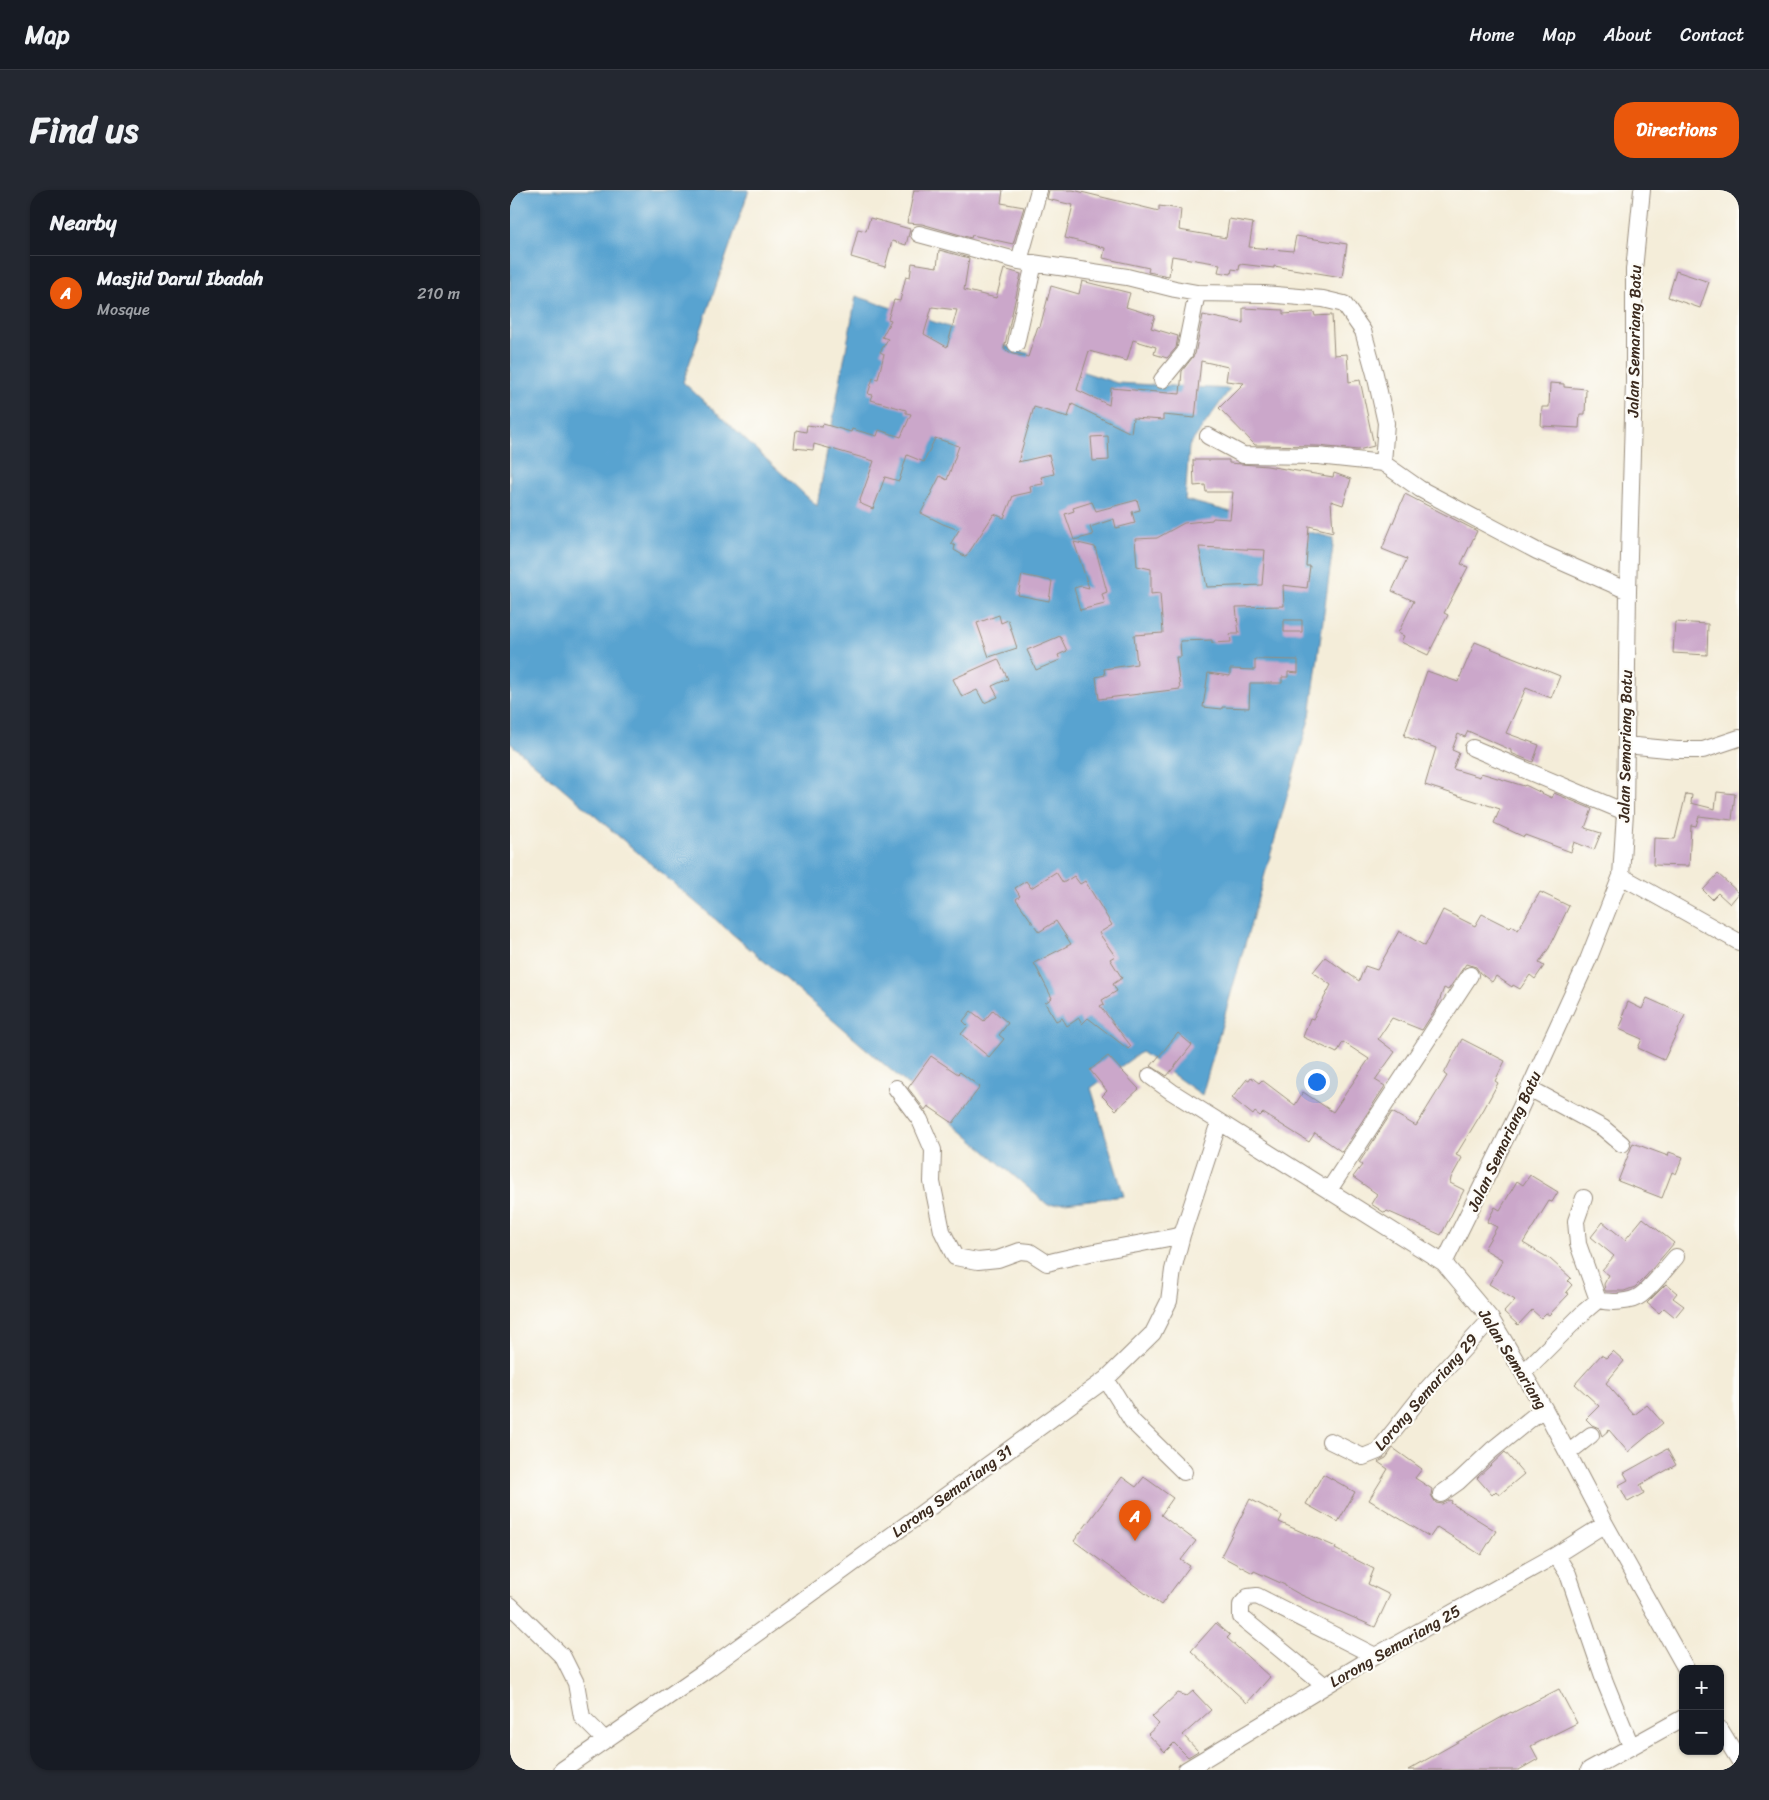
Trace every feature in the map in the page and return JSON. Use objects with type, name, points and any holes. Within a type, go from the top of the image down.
[{"type":"street","points":[[1016,344],[1039,190]]},
{"type":"street","name":"Jalan Semariang Batu","points":[[1444,1263],[1529,1088],[1588,960],[1621,876],[1625,812],[1628,591],[1634,382],[1634,270],[1642,190]]},
{"type":"street","points":[[919,234],[1027,262],[1127,277],[1175,289],[1197,292],[1264,294],[1323,299],[1344,304],[1363,331],[1375,374],[1386,422],[1383,463]]},
{"type":"street","points":[[1162,380],[1185,352],[1197,292]]},
{"type":"street","points":[[1208,436],[1243,455],[1318,456],[1383,463],[1420,489],[1537,551],[1628,591]]},
{"type":"street","points":[[1626,745],[1677,750],[1703,750],[1739,738]]},
{"type":"street","points":[[1473,748],[1625,812]]},
{"type":"street","points":[[1621,876],[1739,942]]},
{"type":"street","points":[[1329,1190],[1470,975]]},
{"type":"street","name":"Jalan Semariang","points":[[1150,1076],[1219,1122],[1444,1263],[1491,1318],[1544,1408],[1605,1524],[1684,1665]]},
{"type":"street","points":[[896,1088],[920,1120],[933,1150],[932,1182],[942,1231],[955,1257],[978,1261],[998,1259],[1020,1251],[1030,1252],[1047,1262],[1083,1253],[1134,1246],[1182,1235]]},
{"type":"street","points":[[1529,1088],[1603,1128],[1622,1144]]},
{"type":"street","name":"Lorong Semariang 31","points":[[562,1770],[708,1669],[1106,1379],[1153,1332],[1169,1301],[1173,1270],[1182,1235],[1219,1122]]},
{"type":"street","points":[[1584,1198],[1576,1221],[1578,1244],[1598,1300]]},
{"type":"street","points":[[1598,1300],[1606,1302],[1632,1299],[1640,1295],[1676,1257]]},
{"type":"street","points":[[1523,1373],[1598,1300]]},
{"type":"street","name":"Lorong Semariang 29","points":[[1330,1441],[1363,1457],[1378,1451],[1427,1389],[1491,1318]]},
{"type":"street","points":[[1106,1379],[1132,1421],[1184,1472]]},
{"type":"street","points":[[1441,1494],[1458,1482],[1492,1450],[1544,1408]]},
{"type":"street","points":[[1568,1453],[1591,1435]]},
{"type":"street","name":"Lorong Semariang 25","points":[[1186,1770],[1375,1656],[1556,1555],[1605,1524]]},
{"type":"street","points":[[1556,1555],[1568,1574],[1604,1682],[1630,1746]]},
{"type":"street","points":[[1325,1686],[1240,1617],[1241,1605],[1248,1597],[1257,1596],[1375,1656]]},
{"type":"street","points":[[510,1606],[563,1657],[576,1682],[582,1716],[605,1740]]},
{"type":"street","points":[[1589,1770],[1679,1720]]},
{"type":"street","points":[[1724,1736],[1739,1760]]},
{"type":"water","points":[[510,190],[749,190],[683,382],[817,506],[856,296],[1117,383],[1230,389],[1189,446],[1185,500],[1334,539],[1310,716],[1202,1095],[1141,1052],[1091,1088],[1124,1196],[1048,1205],[510,743]]},
{"type":"building","points":[[914,190],[1003,190],[1001,203],[1024,207],[1013,244],[972,235],[971,238],[922,224],[907,223]]},
{"type":"building","points":[[1049,190],[1073,190],[1159,211],[1159,206],[1181,209],[1179,230],[1226,238],[1229,219],[1253,223],[1249,247],[1293,251],[1296,236],[1347,244],[1342,277],[1274,266],[1274,268],[1240,264],[1239,270],[1232,269],[1231,274],[1218,272],[1220,264],[1172,256],[1169,276],[1148,272],[1149,268],[1103,258],[1105,248],[1065,238],[1073,205],[1047,199]]},
{"type":"building","points":[[870,218],[910,229],[906,245],[892,241],[885,267],[851,257],[858,229],[866,231]]},
{"type":"building","points":[[939,250],[969,258],[964,290],[996,298],[1004,269],[1021,274],[1004,349],[1013,354],[1028,357],[1038,326],[1040,327],[1051,286],[1079,294],[1082,281],[1130,293],[1126,307],[1155,316],[1151,328],[1178,336],[1176,348],[1167,358],[1154,354],[1156,347],[1133,340],[1127,361],[1089,351],[1077,390],[1109,405],[1111,388],[1180,394],[1182,371],[1195,354],[1203,315],[1243,323],[1243,308],[1283,310],[1283,314],[1314,312],[1315,316],[1332,315],[1334,355],[1347,354],[1349,382],[1360,380],[1374,446],[1358,450],[1318,446],[1255,445],[1219,408],[1244,383],[1226,381],[1228,367],[1201,361],[1195,418],[1163,415],[1163,420],[1133,418],[1131,433],[1072,404],[1068,417],[1034,407],[1018,462],[1049,455],[1054,474],[1041,477],[1043,484],[1030,486],[1031,492],[1013,496],[1004,518],[994,514],[966,557],[954,550],[955,546],[951,543],[959,530],[921,513],[940,476],[947,480],[959,446],[935,438],[924,462],[907,455],[899,481],[885,477],[873,509],[859,503],[874,461],[814,444],[813,450],[794,448],[796,430],[806,432],[807,425],[822,427],[823,424],[851,432],[852,429],[877,436],[879,430],[901,437],[911,414],[906,413],[906,410],[871,400],[873,395],[868,394],[873,378],[878,379],[884,354],[880,352],[888,339],[882,337],[891,320],[888,319],[894,300],[900,301],[906,276],[910,277],[912,263],[937,267]],"holes":[[[932,307],[957,310],[947,347],[924,334]]]},
{"type":"building","points":[[1676,271],[1709,282],[1700,308],[1668,297]]},
{"type":"building","points":[[1550,383],[1564,384],[1564,387],[1586,389],[1585,414],[1580,414],[1579,428],[1541,426],[1542,407],[1549,407]]},
{"type":"building","points":[[1108,436],[1109,460],[1093,461],[1091,437]]},
{"type":"building","points":[[1193,460],[1229,460],[1229,463],[1267,466],[1333,477],[1334,473],[1351,479],[1343,505],[1331,501],[1333,532],[1309,526],[1306,566],[1310,566],[1307,588],[1283,585],[1284,606],[1236,607],[1239,634],[1230,634],[1231,642],[1212,643],[1212,640],[1180,641],[1181,657],[1176,657],[1180,689],[1099,699],[1096,677],[1105,675],[1104,669],[1137,664],[1134,635],[1163,633],[1160,593],[1151,594],[1151,569],[1137,566],[1135,539],[1157,538],[1184,523],[1212,520],[1213,518],[1230,519],[1233,492],[1206,492],[1205,485],[1194,486]],"holes":[[[1199,547],[1265,550],[1262,585],[1207,587]]]},
{"type":"building","points":[[1405,494],[1477,531],[1461,564],[1468,567],[1444,613],[1448,615],[1428,655],[1401,642],[1404,636],[1398,633],[1414,601],[1392,591],[1407,559],[1382,549]]},
{"type":"building","points":[[1137,500],[1140,510],[1132,512],[1135,523],[1116,528],[1114,519],[1090,527],[1093,535],[1074,540],[1065,514],[1074,511],[1073,508],[1092,502],[1096,511]]},
{"type":"building","points":[[1074,542],[1095,547],[1107,592],[1102,594],[1105,604],[1080,610],[1074,588],[1081,586],[1089,588]]},
{"type":"building","points":[[1022,575],[1052,581],[1049,601],[1018,595]]},
{"type":"building","points":[[999,615],[1001,623],[1008,620],[1017,648],[989,657],[977,623]]},
{"type":"building","points":[[1284,620],[1302,620],[1302,632],[1284,632]]},
{"type":"building","points":[[1675,622],[1708,624],[1707,655],[1673,653]]},
{"type":"building","points":[[1060,636],[1067,651],[1058,655],[1060,660],[1036,670],[1027,650]]},
{"type":"building","points":[[1475,642],[1560,676],[1551,698],[1526,688],[1506,733],[1539,745],[1533,762],[1468,731],[1465,737],[1458,734],[1452,750],[1459,753],[1453,769],[1480,777],[1481,773],[1525,785],[1552,798],[1554,793],[1592,809],[1585,828],[1601,833],[1594,850],[1574,842],[1571,852],[1525,835],[1524,837],[1494,823],[1500,809],[1425,785],[1436,748],[1404,736],[1427,671],[1458,682]]},
{"type":"building","points":[[998,659],[1008,679],[992,686],[998,697],[984,703],[977,690],[962,697],[953,679]]},
{"type":"building","points":[[1255,659],[1298,660],[1298,673],[1288,672],[1288,677],[1282,677],[1282,683],[1250,683],[1249,708],[1222,707],[1222,709],[1203,707],[1208,673],[1230,676],[1230,669],[1255,670]]},
{"type":"building","points":[[1717,792],[1735,794],[1732,820],[1699,816],[1696,826],[1691,825],[1689,866],[1653,865],[1654,838],[1675,839],[1686,794],[1692,795],[1691,803],[1715,809]]},
{"type":"building","points":[[1056,872],[1063,883],[1074,876],[1080,884],[1085,881],[1112,925],[1099,933],[1115,956],[1110,959],[1122,978],[1113,984],[1117,991],[1102,1000],[1104,1004],[1100,1006],[1131,1046],[1128,1049],[1088,1018],[1082,1024],[1079,1018],[1067,1026],[1062,1018],[1056,1021],[1045,1003],[1052,998],[1034,963],[1071,944],[1056,921],[1039,932],[1016,899],[1020,896],[1015,888],[1026,881],[1031,888]]},
{"type":"building","points":[[1718,874],[1739,893],[1730,904],[1718,893],[1712,899],[1703,890]]},
{"type":"building","points":[[1540,892],[1569,906],[1549,948],[1539,963],[1544,966],[1535,979],[1530,975],[1520,989],[1513,985],[1512,987],[1496,976],[1492,982],[1480,973],[1476,967],[1466,964],[1448,990],[1444,988],[1437,1007],[1422,1030],[1392,1018],[1378,1039],[1395,1052],[1375,1080],[1385,1086],[1342,1152],[1315,1133],[1309,1142],[1263,1113],[1260,1116],[1255,1112],[1253,1115],[1232,1098],[1247,1079],[1249,1080],[1251,1077],[1259,1083],[1262,1080],[1295,1105],[1303,1092],[1333,1112],[1369,1059],[1343,1042],[1337,1053],[1303,1037],[1310,1018],[1313,1019],[1331,985],[1313,972],[1325,957],[1359,981],[1365,966],[1377,970],[1399,931],[1425,946],[1443,910],[1475,926],[1482,914],[1518,930]]},
{"type":"building","points":[[1647,998],[1685,1015],[1664,1060],[1638,1048],[1642,1039],[1619,1029],[1628,1002],[1642,1009]]},
{"type":"building","points":[[993,1010],[1008,1023],[999,1035],[1004,1039],[989,1057],[961,1034],[968,1026],[963,1021],[971,1011],[984,1021]]},
{"type":"building","points":[[1178,1033],[1192,1045],[1167,1076],[1151,1066]]},
{"type":"building","points":[[1462,1039],[1505,1061],[1495,1081],[1498,1083],[1456,1155],[1462,1158],[1450,1183],[1464,1190],[1441,1235],[1387,1211],[1385,1213],[1371,1204],[1377,1194],[1353,1177],[1362,1165],[1359,1163],[1392,1112],[1416,1126],[1447,1076],[1444,1074]]},
{"type":"building","points":[[931,1056],[958,1074],[960,1072],[980,1087],[953,1123],[928,1106],[925,1110],[908,1088]]},
{"type":"building","points":[[1108,1056],[1139,1089],[1116,1110],[1102,1096],[1107,1091],[1090,1070]]},
{"type":"building","points":[[1633,1143],[1668,1156],[1669,1152],[1683,1157],[1676,1174],[1672,1172],[1662,1198],[1618,1181]]},
{"type":"building","points":[[1530,1175],[1558,1192],[1552,1202],[1549,1201],[1523,1243],[1550,1259],[1571,1278],[1568,1281],[1572,1285],[1566,1292],[1569,1294],[1549,1315],[1546,1313],[1541,1318],[1532,1310],[1518,1325],[1504,1312],[1515,1300],[1489,1284],[1503,1260],[1484,1249],[1497,1227],[1487,1222],[1495,1207],[1500,1210],[1517,1181],[1523,1185]]},
{"type":"building","points":[[1643,1218],[1674,1243],[1635,1287],[1624,1291],[1605,1291],[1604,1284],[1609,1275],[1602,1270],[1614,1256],[1591,1237],[1603,1222],[1625,1240]]},
{"type":"building","points":[[1666,1284],[1677,1293],[1673,1298],[1684,1306],[1675,1317],[1664,1308],[1659,1313],[1647,1303]]},
{"type":"building","points":[[1613,1351],[1624,1361],[1606,1383],[1634,1415],[1647,1405],[1663,1423],[1628,1452],[1609,1430],[1602,1436],[1599,1428],[1592,1425],[1586,1419],[1599,1406],[1575,1384],[1601,1355],[1606,1358]]},
{"type":"building","points":[[1393,1448],[1422,1469],[1415,1478],[1432,1489],[1431,1495],[1436,1503],[1442,1504],[1450,1500],[1452,1501],[1451,1503],[1496,1531],[1481,1555],[1437,1527],[1430,1537],[1369,1500],[1388,1469],[1378,1462],[1386,1458]]},
{"type":"building","points":[[1667,1449],[1676,1465],[1640,1485],[1644,1493],[1628,1502],[1619,1485],[1628,1480],[1624,1473]]},
{"type":"building","points":[[1505,1452],[1524,1474],[1499,1495],[1496,1491],[1492,1495],[1477,1478]]},
{"type":"building","points":[[1323,1474],[1355,1492],[1338,1522],[1306,1504]]},
{"type":"building","points":[[1122,1477],[1136,1487],[1144,1477],[1173,1498],[1161,1515],[1196,1541],[1181,1560],[1190,1566],[1161,1605],[1074,1541]]},
{"type":"building","points":[[1250,1499],[1282,1516],[1279,1522],[1336,1547],[1335,1549],[1374,1569],[1368,1584],[1390,1595],[1375,1627],[1299,1594],[1285,1585],[1254,1571],[1253,1573],[1221,1556]]},
{"type":"building","points":[[1216,1623],[1230,1635],[1227,1638],[1270,1677],[1247,1703],[1191,1651]]},
{"type":"building","points":[[1559,1689],[1577,1723],[1531,1746],[1538,1759],[1519,1770],[1408,1770],[1511,1712]]},
{"type":"building","points":[[1193,1691],[1211,1710],[1183,1735],[1198,1751],[1188,1757],[1174,1743],[1165,1752],[1148,1734],[1159,1724],[1152,1717],[1178,1693],[1187,1696]]},
{"type":"place","name":"Masjid Darul Ibadah","points":[[1135,1541]]}]
